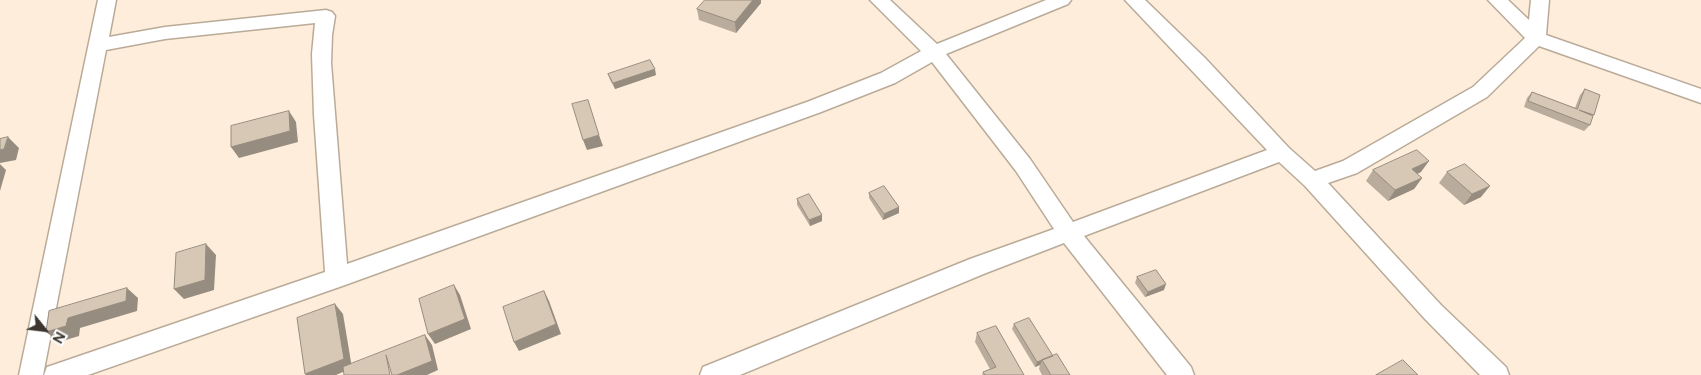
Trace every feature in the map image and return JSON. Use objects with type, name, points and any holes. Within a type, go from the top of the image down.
[{"type":"street","points":[[31,375],[107,0]]},
{"type":"street","points":[[879,0],[934,52],[1023,165],[1069,234],[1182,375]]},
{"type":"street","points":[[56,375],[337,278],[489,222],[602,184],[814,108],[888,78],[934,52],[1062,0]]},
{"type":"street","points":[[1134,0],[1198,64],[1282,153],[1312,180],[1432,312],[1497,375]]},
{"type":"street","points":[[1496,0],[1536,38],[1701,96]]},
{"type":"street","points":[[1312,180],[1350,167],[1480,92],[1536,38],[1540,0]]},
{"type":"street","points":[[97,46],[165,33],[326,16],[320,58],[337,278]]},
{"type":"street","points":[[712,375],[978,266],[1069,234],[1282,153]]},
{"type":"building","points":[[705,0],[753,0],[735,22],[697,9]]},
{"type":"building","points":[[650,60],[655,69],[613,83],[608,74]]},
{"type":"building","points":[[1585,89],[1600,95],[1594,115],[1579,110],[1593,116],[1590,125],[1528,101],[1532,92],[1577,109]]},
{"type":"building","points":[[588,100],[599,135],[583,140],[572,104]]},
{"type":"building","points":[[289,111],[290,131],[231,147],[231,126]]},
{"type":"building","points":[[8,137],[4,149],[0,150],[0,139]]},
{"type":"building","points":[[1417,150],[1429,161],[1412,169],[1422,178],[1395,190],[1373,170]]},
{"type":"building","points":[[1465,164],[1490,186],[1472,194],[1447,172]]},
{"type":"building","points":[[884,186],[899,207],[884,214],[869,193]]},
{"type":"building","points":[[809,194],[822,215],[809,220],[797,199]]},
{"type":"building","points":[[206,244],[205,280],[174,289],[176,253]]},
{"type":"building","points":[[1156,270],[1166,284],[1148,292],[1137,277]]},
{"type":"building","points":[[454,285],[465,319],[428,334],[419,299]]},
{"type":"building","points":[[127,288],[126,301],[68,318],[66,326],[46,332],[49,311]]},
{"type":"building","points":[[544,291],[556,324],[514,342],[503,307]]},
{"type":"building","points":[[335,304],[344,359],[305,374],[297,318]]},
{"type":"building","points":[[1029,318],[1053,356],[1037,362],[1014,324]]},
{"type":"building","points":[[996,326],[1024,375],[985,375],[983,372],[996,367],[977,333]]},
{"type":"building","points":[[425,335],[432,361],[397,375],[392,375],[386,355],[390,375],[344,375],[343,367]]},
{"type":"building","points":[[1057,354],[1070,375],[1051,375],[1042,360]]},
{"type":"building","points":[[1403,360],[1418,375],[1376,375]]}]
